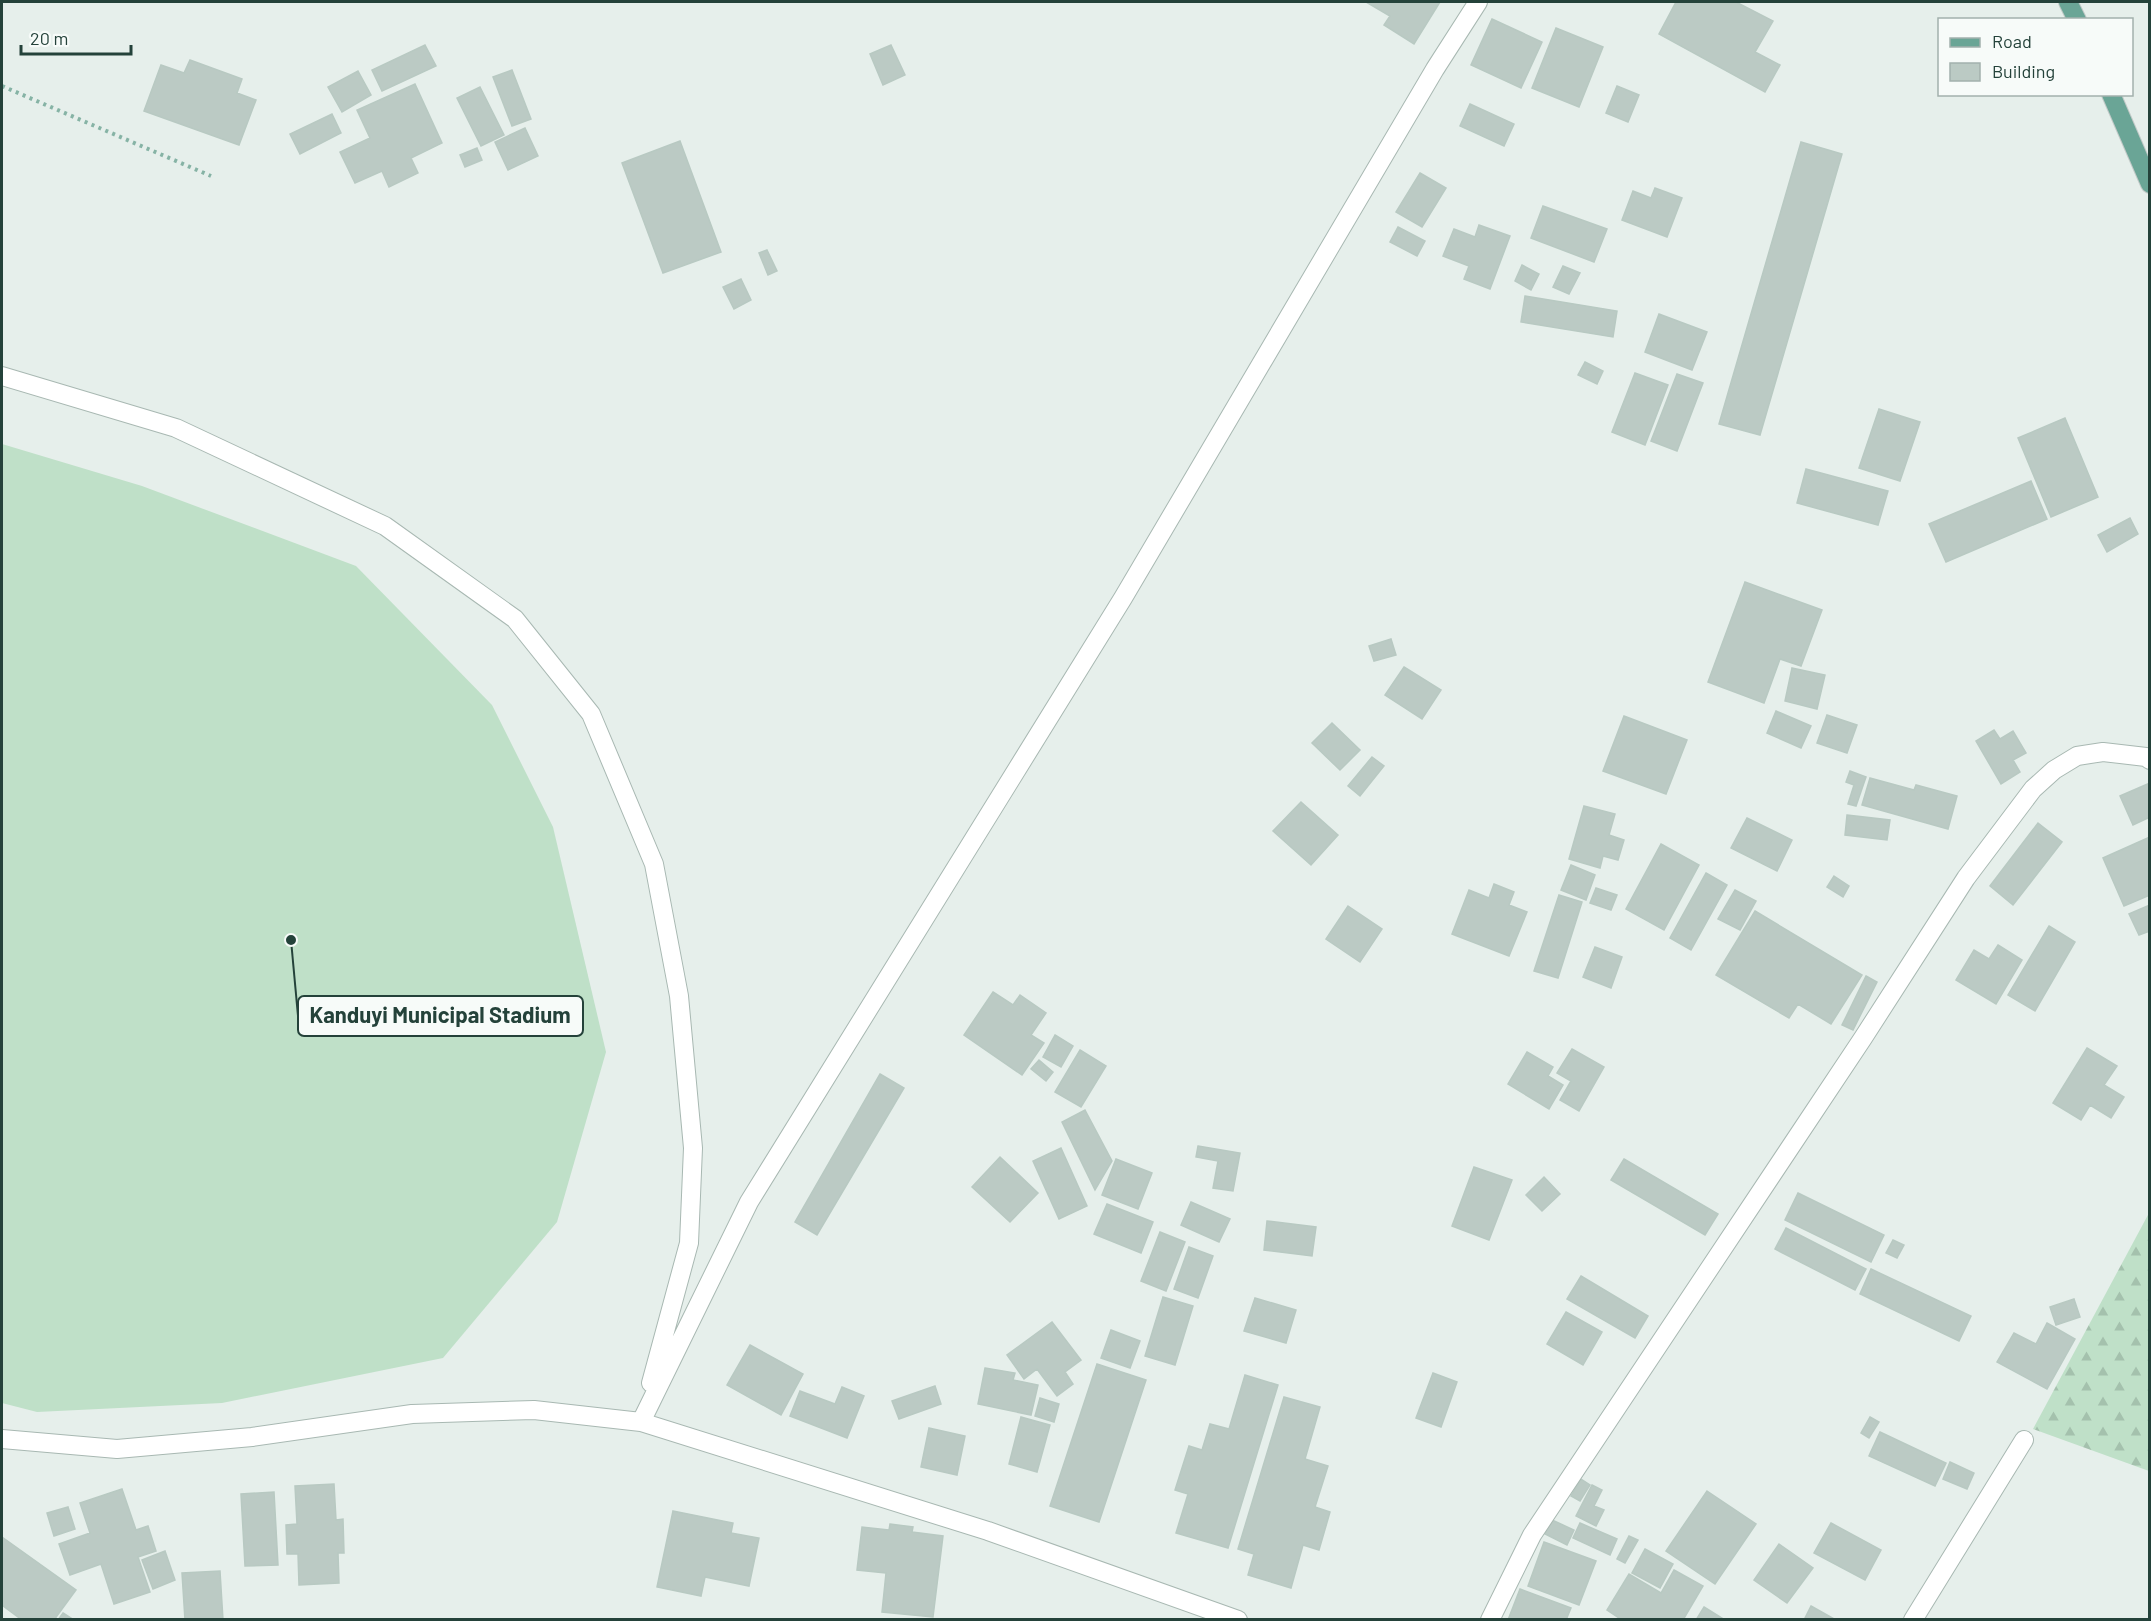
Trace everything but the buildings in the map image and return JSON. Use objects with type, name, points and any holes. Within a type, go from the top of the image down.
[{"type":"main road","points":[[2068,2],[2076,18]]},
{"type":"main road","points":[[2112,96],[2150,184]]},
{"type":"street","points":[[641,1422],[749,1202],[1123,598],[1435,69],[1478,2]]},
{"type":"street","points":[[2,376],[176,428],[385,526],[515,619],[591,714],[654,864],[679,996],[693,1148],[689,1244],[641,1422]]},
{"type":"street","points":[[1490,1620],[1532,1534],[1863,1038],[1966,878],[2033,789],[2054,770],[2077,756],[2103,752],[2146,757],[2150,760]]},
{"type":"street","points":[[2,1439],[117,1449],[252,1437],[412,1414],[534,1410],[641,1422],[988,1532],[1238,1620]]},
{"type":"street","points":[[1913,1620],[2024,1440]]},
{"type":"path","points":[[2,86],[211,176]]},
{"type":"green space","points":[[2,444],[142,486],[356,566],[492,705],[553,827],[606,1052],[557,1222],[443,1358],[222,1403],[37,1412],[2,1403]]},
{"type":"green space","points":[[2149,1213],[2149,1471],[2033,1429]]},
{"type":"place","name":"Kanduyi Municipal Stadium","points":[[291,940]]}]
